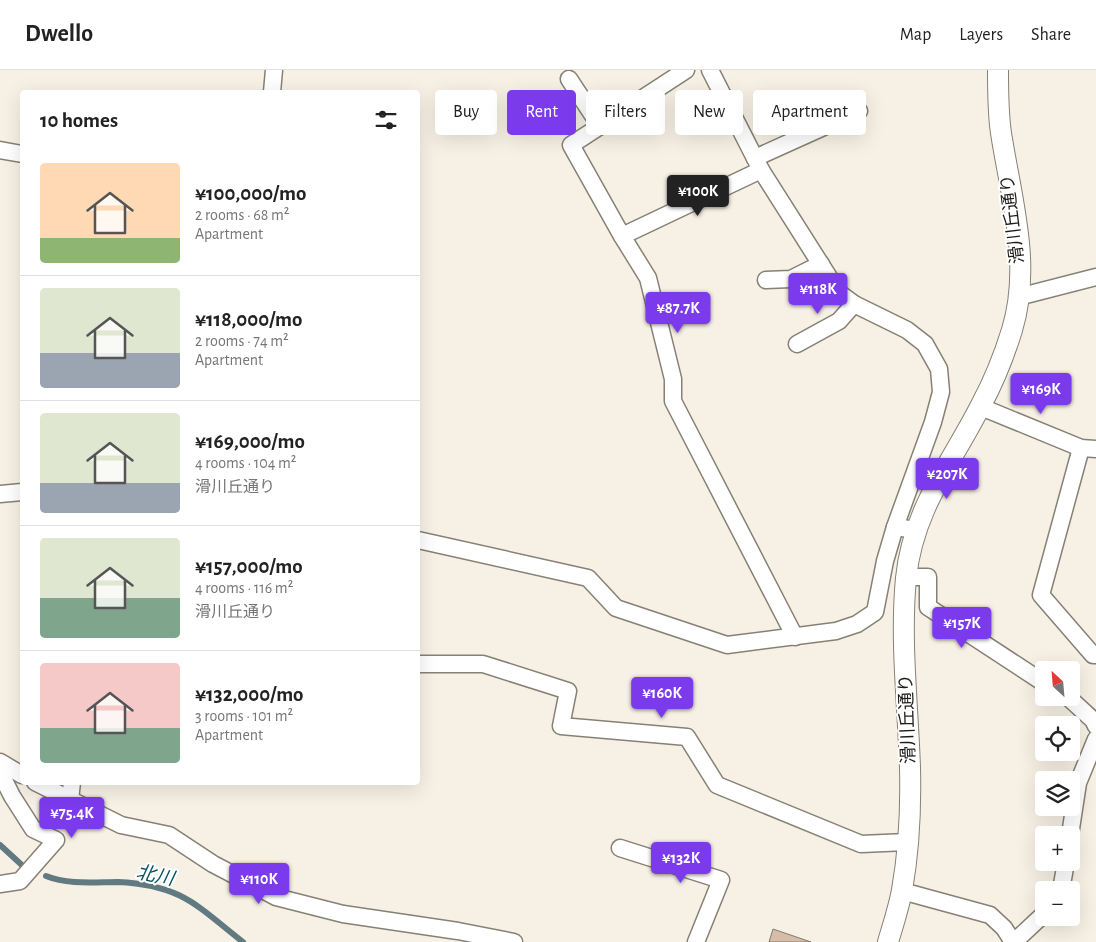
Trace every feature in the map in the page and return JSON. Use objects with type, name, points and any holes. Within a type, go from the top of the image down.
[{"type":"street","points":[[272,90],[274,70]]},
{"type":"street","points":[[655,90],[686,70]]},
{"type":"street","points":[[420,540],[588,578],[616,608],[727,645],[836,631],[858,624],[875,612],[885,561],[895,527],[933,422],[941,392],[939,369],[925,344],[906,330],[854,304],[839,293],[758,164],[710,70]]},
{"type":"street","name":"滑川丘通り","points":[[888,942],[902,891],[907,842],[910,770],[905,644],[906,577],[916,530],[949,459],[980,406],[997,371],[1013,328],[1018,297],[1021,256],[1016,212],[1000,131],[998,70]]},
{"type":"street","points":[[569,79],[586,105]]},
{"type":"street","points":[[586,135],[571,145],[648,278],[674,379],[673,401],[795,637]]},
{"type":"street","points":[[622,236],[813,135]]},
{"type":"street","points":[[0,150],[20,154]]},
{"type":"street","points":[[766,280],[791,279],[821,264]]},
{"type":"street","points":[[1018,297],[1096,277]]},
{"type":"street","points":[[797,344],[840,321],[854,304]]},
{"type":"street","points":[[980,406],[1088,448],[1041,596],[1093,655],[1096,655]]},
{"type":"street","points":[[0,494],[20,492]]},
{"type":"street","points":[[895,527],[916,530]]},
{"type":"street","points":[[906,577],[928,577],[928,608],[1035,677]]},
{"type":"street","points":[[420,664],[483,664],[568,691],[560,726],[687,737],[717,785],[862,844],[907,842]]},
{"type":"street","points":[[1078,706],[1093,720],[1096,726]]},
{"type":"street","points":[[1071,826],[1078,783],[1096,739]]},
{"type":"street","points":[[0,762],[20,774]]},
{"type":"street","points":[[0,772],[12,796],[33,829],[56,840],[20,881],[0,884]]},
{"type":"street","points":[[41,785],[121,825],[169,835],[213,864],[276,897],[343,914],[458,931],[514,942]]},
{"type":"street","points":[[70,800],[72,785]]},
{"type":"street","points":[[620,848],[721,880],[696,942]]},
{"type":"street","points":[[902,891],[990,915],[1004,928],[1014,942],[1035,922]]},
{"type":"building","points":[[773,929],[811,942],[769,942]]},
{"type":"waterway","name":"北川","points":[[0,845],[24,867]]},
{"type":"waterway","name":"北川","points":[[46,876],[72,882],[140,884],[174,893],[200,908],[243,942]]}]
